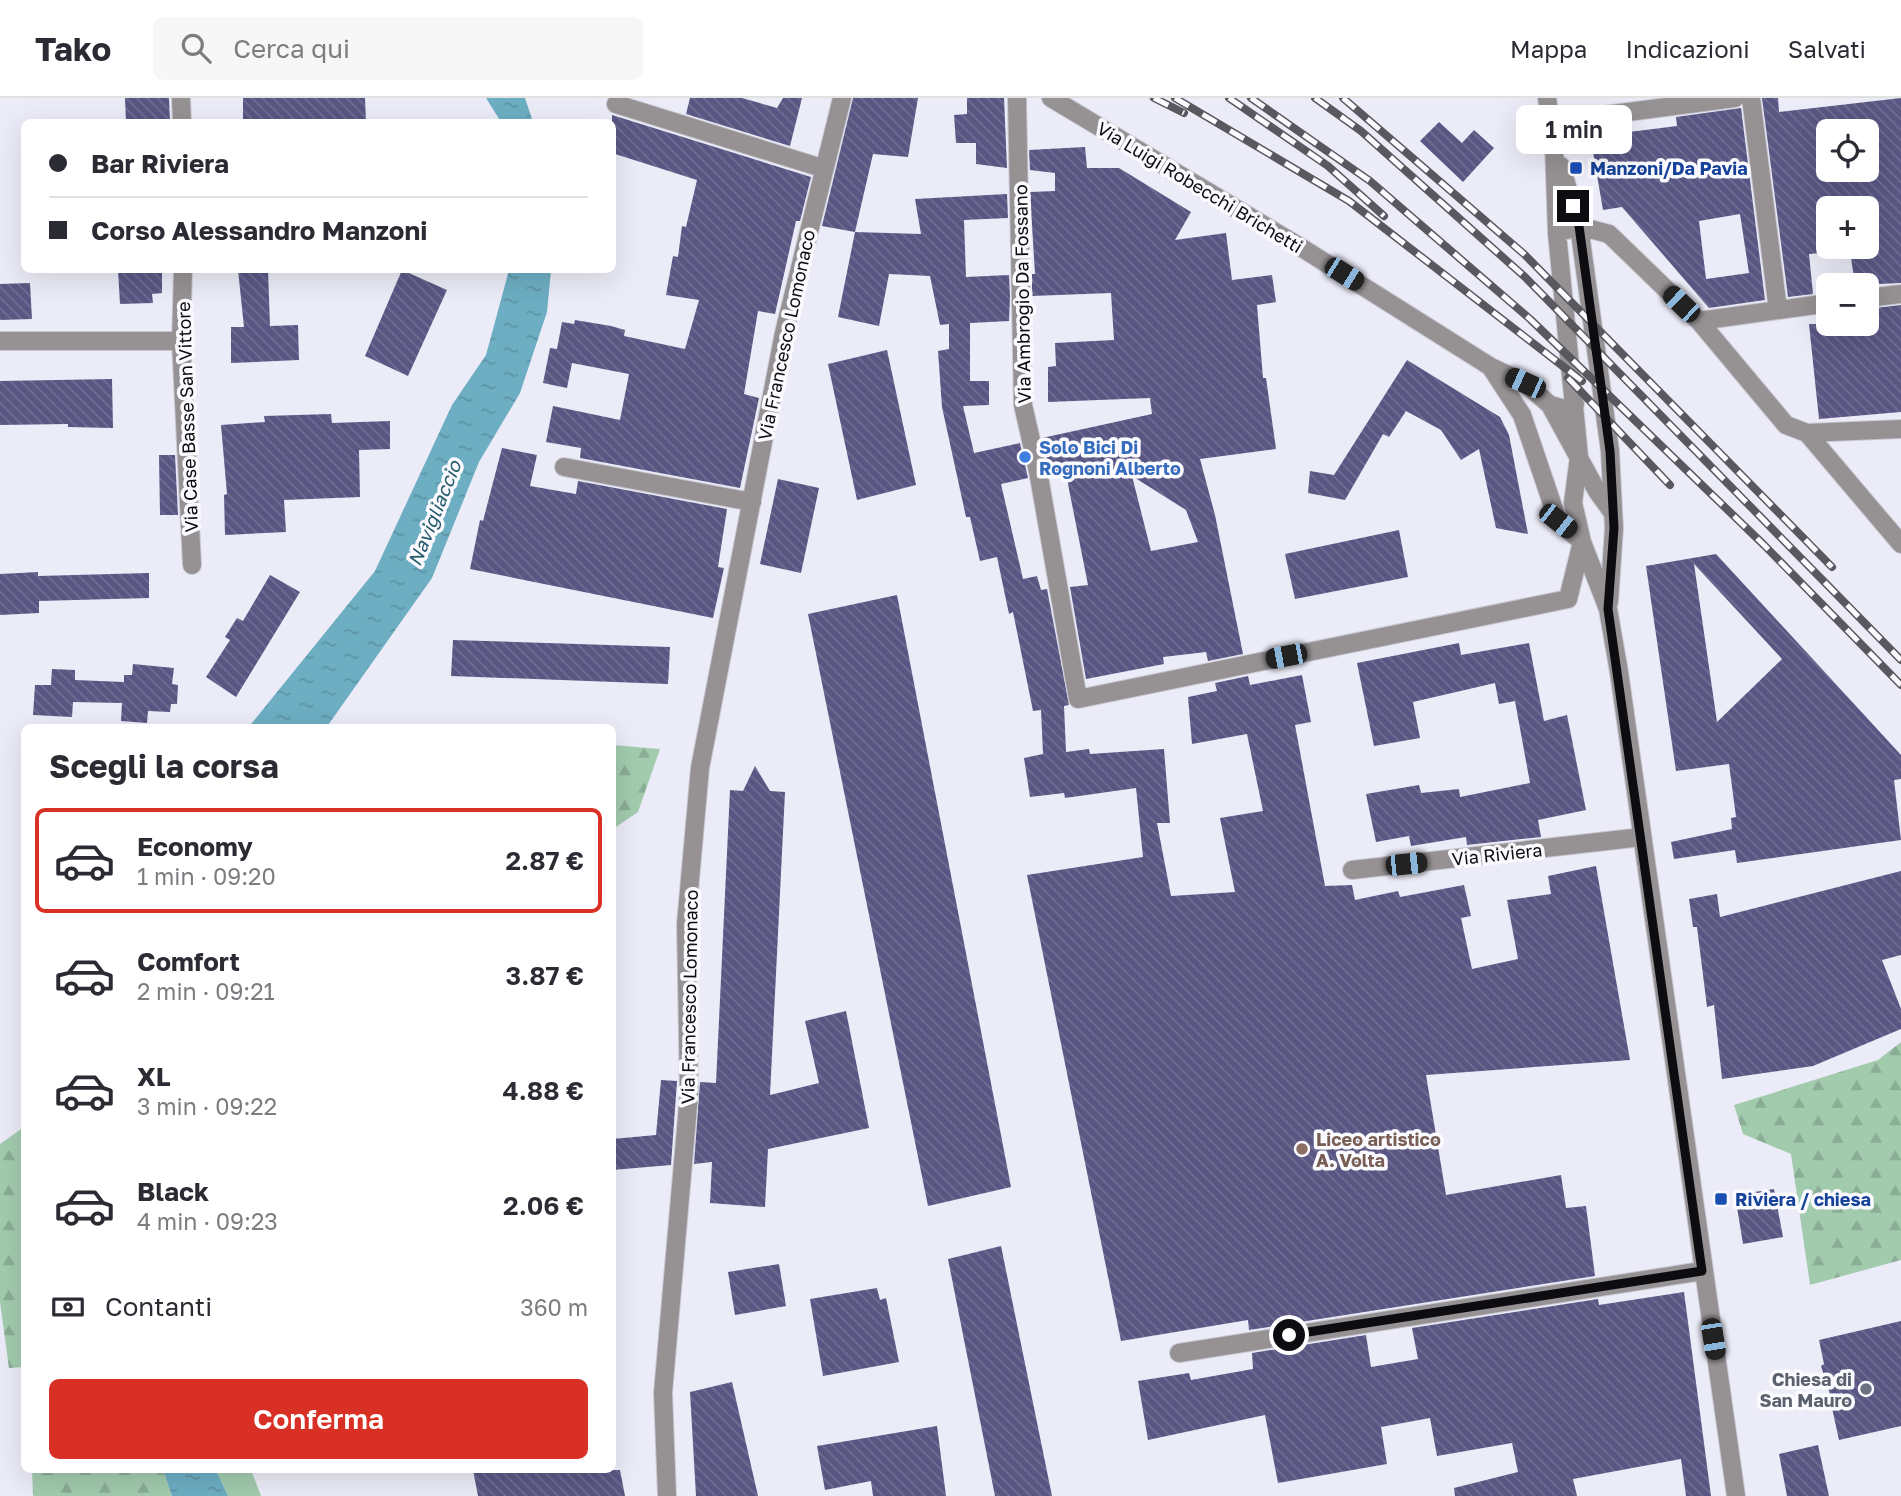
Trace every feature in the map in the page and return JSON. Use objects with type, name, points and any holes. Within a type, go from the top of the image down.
[{"type":"street","points":[[181,98],[181,119]]},
{"type":"street","name":"Via Francesco Lomonaco","points":[[667,1496],[663,1393],[689,1094],[686,924],[700,768],[784,333],[822,168],[842,98]]},
{"type":"street","name":"Via Ambrogio Da Fossano","points":[[1017,98],[1023,405],[1038,471],[1078,699],[1568,599],[1582,542]]},
{"type":"street","name":"Via Luigi Robecchi Brichetti","points":[[1051,98],[1314,255],[1490,367],[1525,383],[1550,405],[1579,457]]},
{"type":"street","points":[[1547,98],[1554,145],[1557,233],[1579,457],[1573,503],[1582,542],[1608,609]]},
{"type":"street","points":[[1551,122],[1735,98]]},
{"type":"street","points":[[1751,98],[1778,310]]},
{"type":"street","points":[[616,104],[822,168]]},
{"type":"street","points":[[1554,145],[1579,226],[1610,451],[1613,520],[1608,609],[1736,1496]]},
{"type":"street","points":[[1557,233],[1579,226],[1609,234],[1699,321],[1786,425],[1807,433],[1901,429]]},
{"type":"street","name":"Via Case Basse San Vittore","points":[[183,273],[181,341],[192,565]]},
{"type":"street","points":[[1879,297],[1901,294]]},
{"type":"street","points":[[1699,321],[1816,305]]},
{"type":"street","points":[[0,341],[181,341]]},
{"type":"street","name":"Via Luigi Robecchi Brichetti","points":[[1490,367],[1522,415],[1558,521],[1582,542]]},
{"type":"street","points":[[1550,405],[1568,411],[1575,404]]},
{"type":"street","points":[[1807,433],[1901,544]]},
{"type":"street","points":[[1579,457],[1613,520]]},
{"type":"street","points":[[564,467],[752,502]]},
{"type":"street","points":[[1582,542],[1600,539],[1613,520]]},
{"type":"street","name":"Via Riviera","points":[[1352,870],[1642,836]]},
{"type":"street","points":[[1179,1353],[1702,1271]]},
{"type":"green space","points":[[616,745],[660,749],[638,812],[616,827]]},
{"type":"green space","points":[[1901,1042],[1901,1260],[1810,1285],[1791,1154],[1743,1134],[1734,1105],[1878,1060]]},
{"type":"green space","points":[[21,1129],[21,1367],[9,1368],[0,1302],[0,1144]]},
{"type":"green space","points":[[32,1473],[164,1473],[172,1496],[33,1496]]},
{"type":"green space","points":[[217,1473],[252,1473],[261,1496],[228,1496]]},
{"type":"water","points":[[486,98],[525,98],[532,119],[499,119]]},
{"type":"water","name":"Navigliaccio","points":[[508,273],[551,273],[547,312],[520,393],[479,462],[432,578],[329,724],[251,724],[375,571],[452,405],[486,355]]},
{"type":"water","points":[[164,1473],[217,1473],[228,1496],[172,1496]]},
{"type":"building","points":[[125,98],[169,98],[170,119],[126,119]]},
{"type":"building","points":[[243,98],[365,98],[366,119],[243,119]]},
{"type":"building","points":[[690,98],[742,98],[777,108],[783,98],[802,98],[790,146],[686,114]]},
{"type":"building","points":[[853,98],[918,98],[908,157],[873,154],[855,232],[822,226]]},
{"type":"building","points":[[967,98],[1004,98],[1007,168],[976,164],[976,143],[956,143],[954,115],[967,114]]},
{"type":"building","points":[[1762,98],[1778,98],[1779,112],[1901,98],[1901,283],[1879,284],[1879,273],[1853,273],[1851,259],[1879,259],[1879,196],[1816,196],[1816,253],[1809,254],[1813,294],[1788,297]]},
{"type":"building","points":[[1741,108],[1765,300],[1709,308],[1622,207],[1603,210],[1589,129],[1628,123],[1629,132],[1677,126],[1676,117]],"holes":[[[1740,214],[1749,273],[1706,279],[1699,221]]]},
{"type":"building","points":[[612,115],[811,177],[800,221],[796,221],[775,314],[758,311],[744,394],[759,398],[740,488],[580,458],[581,448],[546,442],[553,406],[620,420],[629,374],[572,363],[567,388],[543,383],[550,348],[557,349],[562,322],[574,324],[575,320],[611,326],[625,330],[624,336],[685,349],[699,300],[666,295],[673,256],[678,257],[682,226],[686,227],[697,180],[616,154],[616,119],[612,119]]},
{"type":"building","points":[[1439,122],[1462,143],[1474,130],[1494,148],[1463,182],[1420,141]]},
{"type":"building","points":[[1085,147],[1087,168],[1119,168],[1191,212],[1175,240],[1226,233],[1232,280],[1272,275],[1276,302],[1257,305],[1263,378],[1266,378],[1276,449],[1200,459],[1215,515],[1243,654],[1208,661],[1206,652],[1163,657],[1164,664],[1086,679],[1070,587],[1088,585],[1065,469],[1050,473],[1042,438],[1152,414],[1150,398],[1048,402],[1048,367],[1056,366],[1055,343],[1114,340],[1111,293],[1032,296],[1032,274],[1035,274],[1030,192],[1055,191],[1055,173],[1030,170],[1029,150]],"holes":[[[1132,476],[1186,510],[1198,542],[1151,551]]]},
{"type":"building","points":[[1007,194],[1008,218],[964,220],[966,277],[1009,275],[1010,297],[1009,321],[970,323],[970,381],[989,381],[989,405],[963,406],[974,453],[1020,443],[1028,478],[1001,484],[1023,579],[1037,576],[1041,590],[1047,589],[1069,705],[1064,706],[1066,752],[1089,749],[1090,754],[1164,749],[1170,823],[1157,823],[1171,896],[1235,892],[1220,818],[1263,811],[1247,734],[1192,744],[1188,697],[1217,691],[1215,683],[1248,676],[1250,685],[1302,675],[1311,722],[1295,725],[1325,886],[1352,885],[1355,900],[1398,891],[1400,897],[1464,885],[1471,916],[1461,918],[1472,969],[1518,959],[1507,900],[1551,894],[1548,876],[1596,866],[1630,1060],[1426,1075],[1446,1195],[1561,1175],[1566,1208],[1586,1206],[1595,1276],[1249,1330],[1248,1320],[1121,1341],[1027,875],[1143,857],[1136,788],[1065,798],[1064,793],[1030,797],[1024,758],[1043,754],[1041,710],[1033,711],[1013,612],[1009,614],[997,557],[980,561],[970,517],[966,517],[942,407],[938,351],[949,349],[949,324],[940,325],[930,276],[889,274],[879,326],[838,317],[855,232],[921,234],[915,199]]},
{"type":"building","points":[[118,273],[162,273],[162,293],[152,294],[153,303],[120,304]]},
{"type":"building","points":[[238,273],[268,273],[270,326],[298,325],[299,360],[231,363],[231,327],[244,327]]},
{"type":"building","points":[[401,273],[409,273],[447,290],[408,376],[365,356]]},
{"type":"building","points":[[30,283],[32,319],[0,320],[0,284]]},
{"type":"building","points":[[1901,305],[1901,412],[1819,419],[1809,324],[1816,324],[1816,336],[1879,336],[1879,308]]},
{"type":"building","points":[[887,350],[916,485],[857,500],[828,364]]},
{"type":"building","points":[[1407,360],[1500,417],[1509,435],[1528,534],[1496,528],[1479,449],[1461,460],[1441,430],[1406,411],[1389,437],[1383,434],[1345,500],[1308,493],[1310,471],[1334,475]]},
{"type":"building","points":[[112,379],[113,428],[68,427],[68,424],[0,425],[0,381]]},
{"type":"building","points":[[331,414],[332,423],[390,421],[390,449],[359,450],[360,497],[284,500],[286,532],[225,535],[224,495],[227,494],[221,425],[265,422],[264,416]]},
{"type":"building","points":[[502,448],[537,455],[530,486],[576,494],[578,481],[727,509],[718,567],[724,568],[713,618],[470,569],[480,520],[483,521]]},
{"type":"building","points":[[159,455],[175,455],[178,515],[160,515]]},
{"type":"building","points":[[778,479],[819,488],[801,573],[760,564]]},
{"type":"building","points":[[1399,530],[1408,577],[1295,599],[1285,554]]},
{"type":"building","points":[[1716,554],[1901,755],[1901,779],[1894,780],[1901,840],[1737,863],[1735,850],[1674,859],[1671,842],[1732,829],[1731,818],[1736,817],[1729,764],[1676,771],[1646,566]],"holes":[[[1694,564],[1782,659],[1717,722]]]},
{"type":"building","points":[[38,572],[38,576],[149,573],[149,598],[39,601],[39,613],[0,615],[0,574]]},
{"type":"building","points":[[270,575],[300,592],[236,697],[206,677],[230,640],[225,637],[237,618],[243,621]]},
{"type":"building","points":[[897,595],[1011,1187],[928,1206],[808,614]]},
{"type":"building","points":[[453,640],[670,647],[668,684],[451,676]]},
{"type":"building","points":[[1459,643],[1461,655],[1529,643],[1544,721],[1567,715],[1586,810],[1538,820],[1541,837],[1467,845],[1466,837],[1411,846],[1409,836],[1376,842],[1366,794],[1419,785],[1421,793],[1459,789],[1460,797],[1530,783],[1515,701],[1499,704],[1495,683],[1413,702],[1420,738],[1374,746],[1357,663]]},
{"type":"building","points":[[133,664],[174,668],[172,684],[178,685],[177,704],[171,704],[170,712],[148,711],[147,723],[121,721],[122,703],[73,702],[72,717],[33,715],[35,685],[51,685],[52,669],[75,670],[75,680],[124,682],[124,675],[132,675]]},
{"type":"building","points":[[755,766],[770,791],[785,792],[770,1095],[819,1083],[805,1021],[846,1011],[869,1128],[768,1149],[765,1207],[710,1203],[712,1162],[694,1164],[700,1082],[716,1083],[730,790],[743,791]]},
{"type":"building","points":[[1901,871],[1901,955],[1882,960],[1901,1009],[1901,1029],[1813,1066],[1722,1079],[1714,1005],[1707,1007],[1697,927],[1693,927],[1689,899],[1717,894],[1720,917]]},
{"type":"building","points":[[661,1080],[677,1081],[671,1165],[616,1170],[616,1139],[656,1135]]},
{"type":"building","points":[[1774,1189],[1783,1237],[1743,1244],[1735,1195]]},
{"type":"building","points":[[1001,1246],[1052,1496],[995,1496],[948,1259]]},
{"type":"building","points":[[779,1264],[786,1306],[735,1315],[728,1272]]},
{"type":"building","points":[[877,1288],[880,1300],[886,1298],[899,1362],[823,1376],[810,1299]]},
{"type":"building","points":[[1684,1292],[1711,1496],[1686,1496],[1681,1459],[1573,1479],[1577,1496],[1455,1496],[1454,1488],[1518,1472],[1512,1443],[1437,1456],[1430,1418],[1381,1427],[1387,1464],[1278,1483],[1265,1415],[1148,1440],[1138,1381],[1189,1373],[1191,1380],[1253,1369],[1252,1353],[1366,1335],[1371,1367],[1418,1359],[1412,1328],[1598,1299],[1599,1305]]},
{"type":"building","name":"Chiesa di San Mauro","points":[[1901,1321],[1901,1426],[1839,1440],[1832,1408],[1834,1407],[1821,1366],[1824,1364],[1819,1340]]},
{"type":"building","points":[[732,1382],[758,1496],[696,1496],[690,1392]]},
{"type":"building","points":[[937,1426],[946,1496],[873,1496],[871,1481],[825,1490],[817,1446]]},
{"type":"building","points":[[1818,1445],[1829,1496],[1787,1496],[1779,1454]]},
{"type":"building","points":[[616,1470],[620,1470],[625,1496],[478,1496],[474,1473],[616,1473]]},
{"type":"railway","points":[[1154,98],[1184,113]]},
{"type":"railway","points":[[1175,98],[1349,201],[1582,381]]},
{"type":"railway","points":[[1229,98],[1328,166],[1384,216]]},
{"type":"railway","points":[[1251,98],[1370,181],[1530,319],[1764,545],[1901,685]]},
{"type":"railway","points":[[1315,98],[1361,131],[1525,277],[1901,660]]},
{"type":"railway","points":[[1343,98],[1524,254],[1832,567]]},
{"type":"railway","points":[[1568,378],[1670,485]]},
{"type":"place","name":"Manzoni/Da Pavia","points":[[1576,168]]},
{"type":"place","name":"Solo Bici Di Rognoni Alberto","points":[[1025,457]]},
{"type":"place","name":"Liceo artistico A. Volta","points":[[1302,1149]]},
{"type":"place","name":"Riviera / chiesa","points":[[1721,1199]]},
{"type":"place","name":"Chiesa di San Mauro","points":[[1866,1389]]},
{"type":"route","points":[[1289,1335],[1702,1271],[1619,671],[1608,609],[1614,528],[1610,451],[1579,226],[1573,206]]}]
